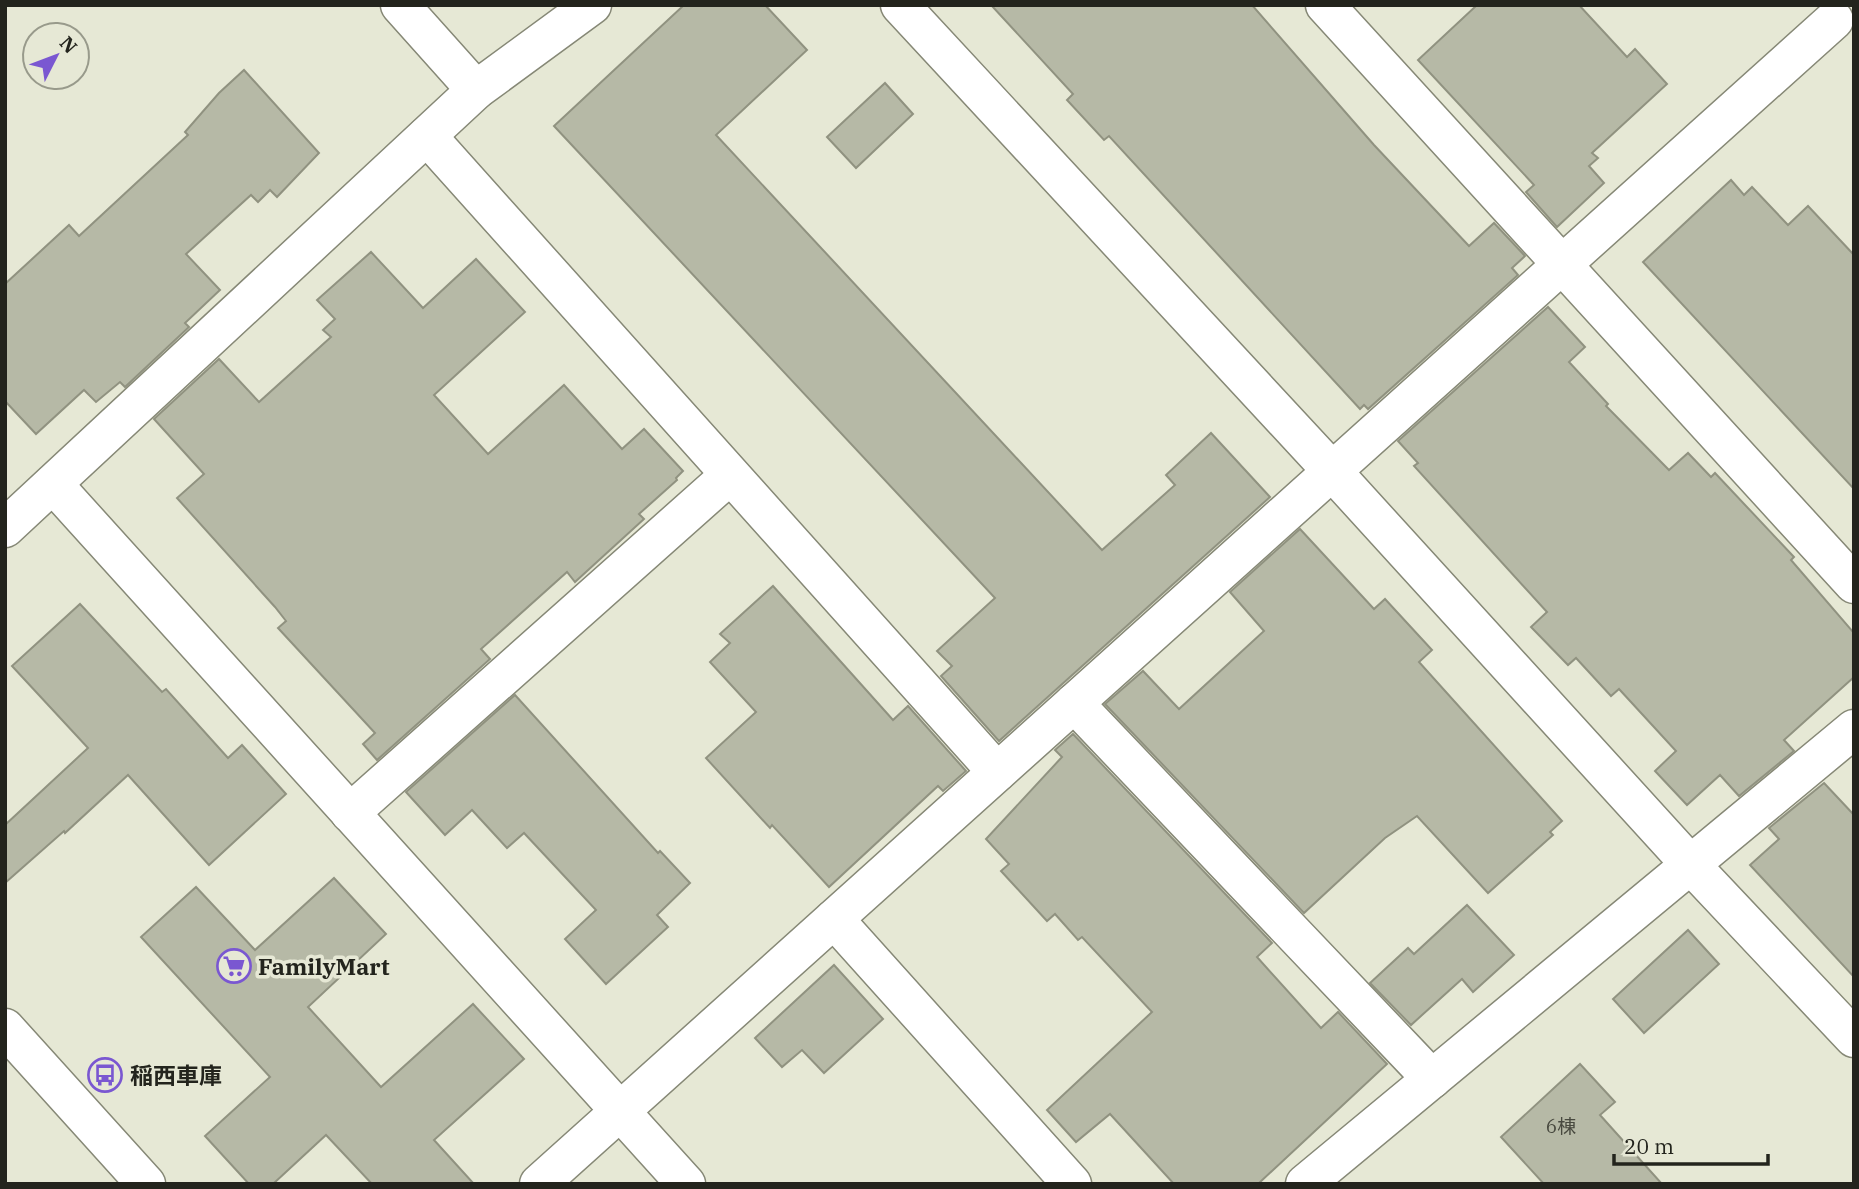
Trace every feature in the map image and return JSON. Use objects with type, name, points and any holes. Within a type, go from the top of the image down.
[{"type":"street","points":[[400,5],[476,90]]},
{"type":"street","points":[[5,528],[476,90],[592,5]]},
{"type":"street","points":[[900,5],[1332,471],[1690,864],[1854,1038]]},
{"type":"street","points":[[1325,5],[1854,584]]},
{"type":"street","points":[[539,1184],[1562,264],[1836,22]]},
{"type":"street","points":[[427,136],[998,772]]},
{"type":"street","points":[[351,813],[730,475]]},
{"type":"street","points":[[53,484],[686,1184]]},
{"type":"street","points":[[1074,703],[1432,1079]]},
{"type":"street","points":[[1305,1184],[1854,729]]},
{"type":"street","points":[[834,919],[1072,1184]]},
{"type":"street","points":[[5,1028],[146,1184]]},
{"type":"building","points":[[684,5],[765,5],[807,50],[716,135],[1102,550],[1175,485],[1166,475],[1211,433],[1270,497],[999,741],[941,676],[952,666],[937,651],[995,598],[554,126]]},
{"type":"building","points":[[991,5],[1252,5],[1374,145],[1469,246],[1494,223],[1525,256],[1512,268],[1518,275],[1368,409],[1364,405],[1360,409],[1109,136],[1104,140],[1067,100],[1073,94]]},
{"type":"building","points":[[1477,5],[1579,5],[1627,57],[1635,49],[1667,84],[1592,153],[1598,158],[1589,166],[1604,183],[1557,227],[1526,192],[1534,185],[1418,60]]},
{"type":"building","points":[[244,70],[319,153],[277,197],[270,190],[258,202],[251,195],[186,254],[220,290],[185,323],[189,327],[125,387],[120,382],[96,402],[84,390],[36,434],[5,401],[5,284],[69,225],[79,236],[188,135],[185,132],[219,93]]},
{"type":"building","points":[[885,83],[913,114],[856,168],[827,137]]},
{"type":"building","points":[[1731,180],[1744,195],[1752,187],[1788,225],[1808,206],[1854,255],[1854,489],[1643,262]]},
{"type":"building","points":[[371,252],[423,308],[476,259],[525,312],[434,395],[488,454],[564,385],[622,449],[644,429],[683,471],[677,480],[639,514],[644,519],[575,582],[567,572],[481,649],[490,659],[377,760],[363,744],[375,733],[278,628],[286,621],[177,498],[204,474],[154,419],[219,359],[259,402],[331,337],[323,330],[335,319],[317,300]]},
{"type":"building","points":[[1548,307],[1585,347],[1569,362],[1608,404],[1606,406],[1669,470],[1688,453],[1711,477],[1715,473],[1794,557],[1791,560],[1854,633],[1854,677],[1784,740],[1794,751],[1739,796],[1720,775],[1687,805],[1655,771],[1676,751],[1619,689],[1611,696],[1576,658],[1568,665],[1531,627],[1547,612],[1414,466],[1418,463],[1398,441]]},
{"type":"building","points":[[1300,529],[1374,609],[1385,599],[1432,650],[1419,662],[1562,821],[1550,832],[1553,835],[1488,893],[1417,816],[1385,838],[1304,913],[1105,704],[1143,671],[1179,709],[1264,631],[1230,592]]},
{"type":"building","points":[[773,586],[893,720],[908,706],[966,771],[943,791],[938,786],[829,887],[706,758],[756,712],[710,662],[730,643],[720,634]]},
{"type":"building","points":[[80,604],[162,692],[166,689],[228,758],[242,745],[286,794],[209,865],[128,775],[5,883],[5,825],[88,748],[12,666]]},
{"type":"building","points":[[515,695],[658,853],[660,851],[690,883],[657,915],[668,927],[606,984],[565,939],[596,910],[524,833],[507,848],[472,810],[445,835],[406,792]]},
{"type":"building","points":[[1073,734],[1272,943],[1257,957],[1321,1028],[1338,1012],[1387,1064],[1258,1184],[1174,1184],[1110,1114],[1076,1142],[1047,1110],[1152,1012],[1082,937],[1078,940],[1055,914],[1047,921],[1001,871],[1009,864],[986,839],[1062,757],[1055,750]]},
{"type":"building","points":[[1824,783],[1854,815],[1854,977],[1750,865],[1779,839],[1769,828]]},
{"type":"building","points":[[334,878],[386,934],[308,1007],[381,1087],[473,1004],[524,1059],[434,1140],[474,1184],[372,1184],[326,1135],[273,1184],[249,1184],[205,1136],[270,1077],[141,937],[196,887],[255,950]]},
{"type":"building","points":[[1467,905],[1514,955],[1473,992],[1462,979],[1411,1025],[1370,983],[1408,948],[1414,954]]},
{"type":"building","points":[[1688,930],[1719,964],[1644,1033],[1613,999]]},
{"type":"building","points":[[834,965],[883,1019],[824,1073],[802,1050],[782,1067],[755,1038]]},
{"type":"building","points":[[1580,1064],[1615,1102],[1600,1115],[1662,1184],[1544,1184],[1501,1137]]},
{"type":"place","name":"FamilyMart","points":[[234,966]]},
{"type":"place","name":"稲西車庫","points":[[105,1075]]}]
